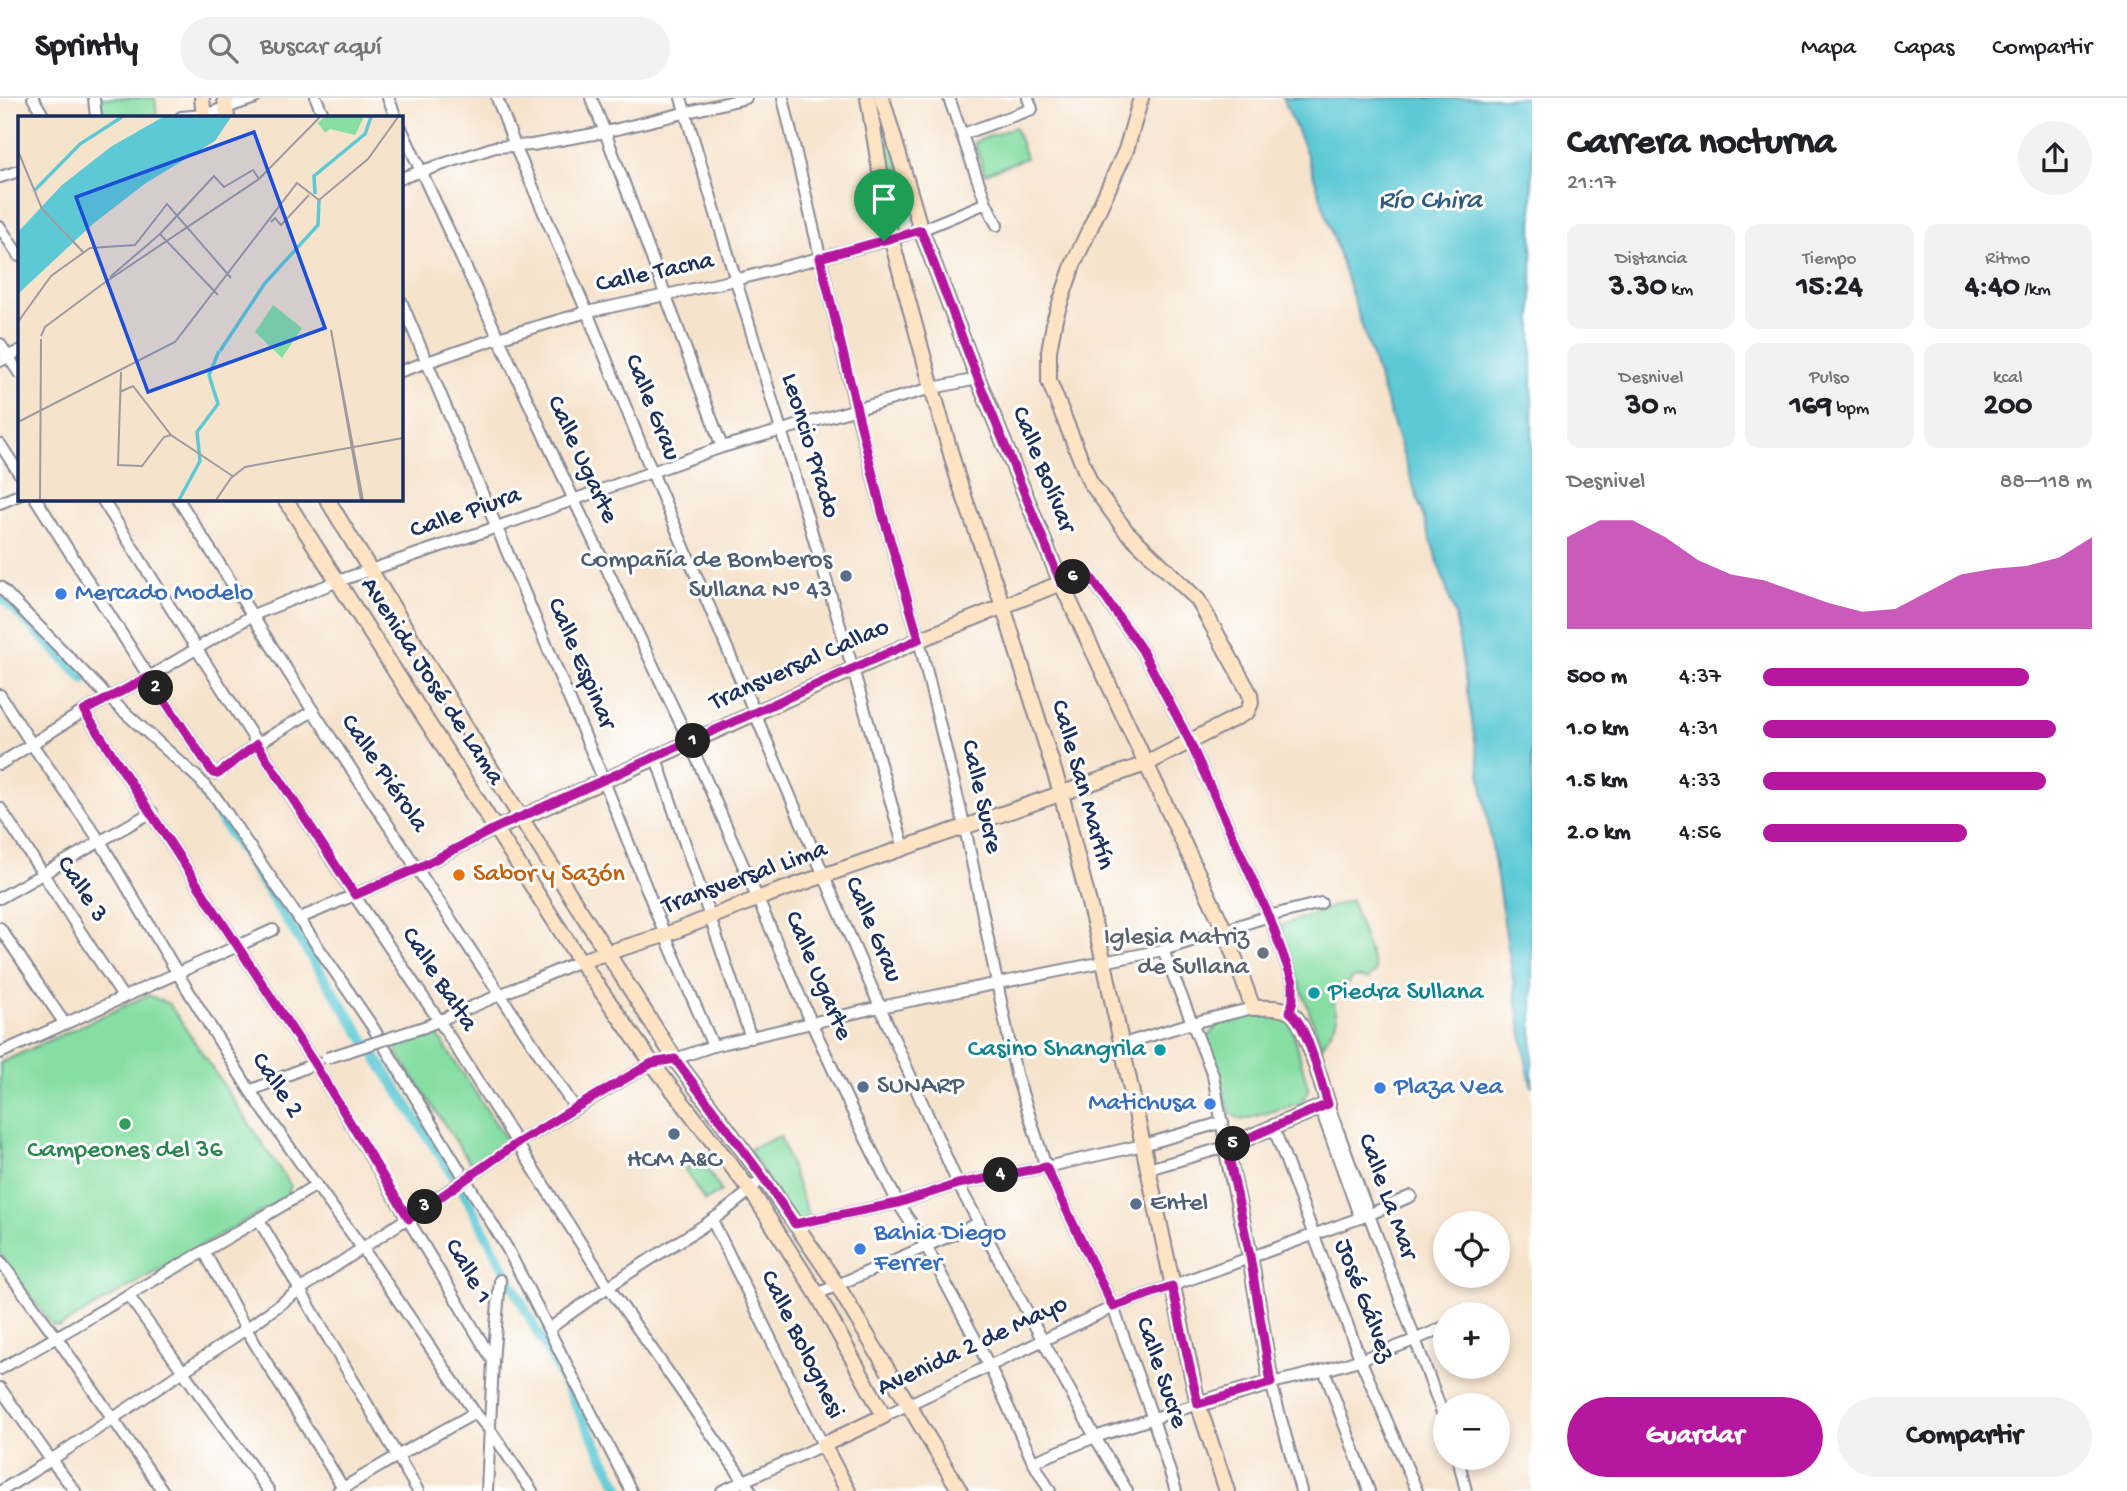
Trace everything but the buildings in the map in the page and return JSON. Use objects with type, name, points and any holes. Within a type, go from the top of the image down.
[{"type":"street","points":[[33,98],[43,116]]},
{"type":"street","points":[[94,98],[96,116]]},
{"type":"street","points":[[202,98],[204,116],[255,98]]},
{"type":"street","points":[[316,98],[324,116]]},
{"type":"street","points":[[388,98],[396,116]]},
{"type":"street","name":"Calle Grau","points":[[497,98],[514,146],[587,312],[652,472],[958,1184],[1127,1491]]},
{"type":"street","points":[[590,98],[722,447]]},
{"type":"street","name":"Leoncio Prado","points":[[681,98],[853,669],[904,848]]},
{"type":"street","points":[[402,178],[495,147],[605,132],[746,98]]},
{"type":"street","name":"Calle Sucre","points":[[783,98],[856,410],[919,639],[965,828],[1016,1074],[1046,1167],[1113,1307],[1176,1491]]},
{"type":"street","name":"Calle San Martín","points":[[868,98],[891,238],[959,482],[1003,606],[1060,793],[1104,962],[1198,1404],[1227,1491]]},
{"type":"street","name":"Calle Bolívar","points":[[882,98],[921,230],[1061,583],[1225,931],[1253,1008]]},
{"type":"street","points":[[949,98],[986,203],[997,225]]},
{"type":"street","name":"Transversal Lima","points":[[250,1091],[327,1058],[440,1022],[580,961],[665,935],[759,898],[1146,764],[1247,712],[1251,703],[1250,694],[1198,600],[1126,531],[1090,482],[1048,381],[1049,351],[1055,318],[1073,265],[1126,150],[1141,98]]},
{"type":"street","points":[[963,134],[1030,103]]},
{"type":"street","name":"Calle Ugarte","points":[[402,130],[690,743],[812,1024],[898,1203],[926,1246],[990,1367],[1033,1462],[1050,1491]]},
{"type":"street","points":[[0,177],[18,171]]},
{"type":"street","name":"Calle Tacna","points":[[402,371],[498,338],[587,312],[735,279],[921,230],[986,203]]},
{"type":"street","points":[[0,227],[18,254]]},
{"type":"street","name":"Calle Espinar","points":[[402,303],[713,1046]]},
{"type":"street","points":[[0,344],[18,371]]},
{"type":"street","name":"Calle Piura","points":[[0,764],[84,711],[149,677],[253,615],[338,581],[722,447],[932,388],[978,379]]},
{"type":"street","points":[[0,444],[18,471]]},
{"type":"street","points":[[0,503],[18,495]]},
{"type":"street","points":[[37,500],[210,770],[218,774],[257,744],[313,711]]},
{"type":"street","name":"Calle Balta","points":[[103,500],[257,744],[440,1022],[608,1286],[751,1491]]},
{"type":"street","name":"Calle Piérola","points":[[179,500],[313,711],[575,1108]]},
{"type":"street","name":"Avenida José de Lama","points":[[286,500],[580,961],[652,1063],[751,1191],[817,1294],[884,1416]]},
{"type":"street","name":"Avenida José de Lama","points":[[328,500],[521,818],[675,1059],[763,1177],[837,1285],[960,1491]]},
{"type":"street","name":"Transversal Callao","points":[[305,916],[418,868],[496,828],[919,639],[1084,572],[1088,573],[1142,650],[1189,740]]},
{"type":"street","points":[[0,587],[110,699],[199,779],[217,799],[372,1026],[507,1248],[631,1491]]},
{"type":"street","name":"Calle 2","points":[[0,695],[100,841],[250,1091],[532,1491]]},
{"type":"street","name":"Calle 1","points":[[84,711],[314,1063],[493,1361]]},
{"type":"street","points":[[1189,740],[1269,916],[1293,982],[1290,1012]]},
{"type":"street","points":[[656,758],[751,1038]]},
{"type":"street","name":"Calle 3","points":[[0,808],[123,997]]},
{"type":"street","points":[[0,898],[152,812]]},
{"type":"street","points":[[1,1491],[246,1329],[516,1144],[652,1063],[880,1007],[1163,950],[1269,916],[1321,903]]},
{"type":"street","points":[[0,928],[65,1024]]},
{"type":"street","points":[[1,1050],[273,930]]},
{"type":"street","points":[[1163,950],[1213,1075],[1250,1256],[1271,1383],[1301,1491]]},
{"type":"street","points":[[1123,1044],[1253,1008],[1281,1009],[1296,1016],[1311,1051],[1324,1105],[1227,1147],[1147,1169]]},
{"type":"street","name":"Calle La Mar","points":[[1324,1105],[1364,1216],[1435,1393]]},
{"type":"street","points":[[795,1224],[898,1203],[958,1184],[1143,1145],[1223,1122]]},
{"type":"street","name":"José Gálvez","points":[[1273,1126],[1361,1361],[1417,1491]]},
{"type":"street","points":[[549,1329],[608,1286],[712,1220],[751,1191],[763,1177]]},
{"type":"street","points":[[0,1369],[316,1185]]},
{"type":"street","name":"Avenida 2 de Mayo","points":[[722,1491],[1113,1307],[1364,1216],[1411,1196]]},
{"type":"street","points":[[259,1220],[418,1491]]},
{"type":"street","name":"Calle Bolognesi","points":[[712,1220],[848,1491]]},
{"type":"street","points":[[817,1294],[979,1223]]},
{"type":"street","points":[[204,1251],[246,1329],[342,1490],[475,1412]]},
{"type":"street","points":[[0,1261],[163,1491]]},
{"type":"street","points":[[487,1491],[500,1280]]},
{"type":"street","points":[[128,1295],[269,1491]]},
{"type":"street","points":[[1033,1462],[1095,1437],[1198,1404],[1361,1361],[1433,1332]]},
{"type":"street","points":[[1325,1372],[1369,1491]]},
{"type":"street","points":[[0,1388],[75,1491]]},
{"type":"street","points":[[1461,1470],[1466,1491]]},
{"type":"green space","points":[[100,98],[155,98],[157,116],[102,116]]},
{"type":"green space","points":[[871,98],[880,98],[915,221],[893,231]]},
{"type":"green space","points":[[1015,127],[1026,158],[985,174],[974,142]]},
{"type":"green space","points":[[1351,900],[1376,971],[1368,979],[1354,977],[1347,984],[1338,985],[1334,1003],[1337,1020],[1322,1047],[1279,926]]},
{"type":"green space","name":"Campeones del 36","points":[[148,995],[169,1004],[291,1186],[285,1198],[59,1327],[52,1325],[0,1254],[0,1063]]},
{"type":"green space","points":[[1273,1010],[1290,1021],[1309,1091],[1301,1103],[1242,1120],[1230,1113],[1207,1039],[1218,1024]]},
{"type":"green space","points":[[435,1031],[509,1144],[479,1164],[469,1161],[397,1053],[397,1044]]},
{"type":"green space","points":[[780,1136],[810,1220],[795,1224],[749,1149]]},
{"type":"green space","points":[[701,1159],[721,1191],[705,1201],[685,1169]]},
{"type":"water","name":"Río Chira","points":[[1283,98],[1532,98],[1532,1087],[1455,615],[1306,152]]},
{"type":"waterway","points":[[0,595],[84,679]]},
{"type":"waterway","points":[[199,786],[462,1189],[621,1491]]},
{"type":"place","name":"Compañía de Bomberos Sullana Nº 43","points":[[846,576]]},
{"type":"place","name":"Mercado Modelo","points":[[61,594]]},
{"type":"place","name":"Sabor y Sazón","points":[[459,875]]},
{"type":"place","name":"Iglesia Matriz de Sullana","points":[[1263,953]]},
{"type":"place","name":"Piedra Sullana","points":[[1314,993]]},
{"type":"place","name":"Casino Shangrila","points":[[1160,1050]]},
{"type":"place","name":"SUNARP","points":[[863,1087]]},
{"type":"place","name":"Plaza Vea","points":[[1380,1088]]},
{"type":"place","name":"Matichusa","points":[[1210,1104]]},
{"type":"place","name":"Campeones del 36","points":[[125,1124]]},
{"type":"place","name":"HCM A&C","points":[[674,1134]]},
{"type":"place","name":"Entel","points":[[1136,1204]]},
{"type":"place","name":"Bahia Diego Ferrer","points":[[860,1249]]},
{"type":"route","points":[[921,230],[1061,583],[1084,572],[1088,573],[1142,650],[1189,740],[1269,916],[1293,982],[1290,1012],[1296,1016],[1311,1051],[1328,1104],[1227,1147],[1250,1256],[1271,1383],[1198,1404],[1172,1286],[1113,1307],[1046,1167],[958,1184],[898,1203],[795,1224],[675,1059],[652,1063],[575,1108],[516,1144],[409,1219],[314,1063],[84,711],[149,677],[213,773],[218,774],[257,744],[355,895],[418,868],[496,828],[919,639],[882,512],[820,258],[884,241],[921,230]]}]
